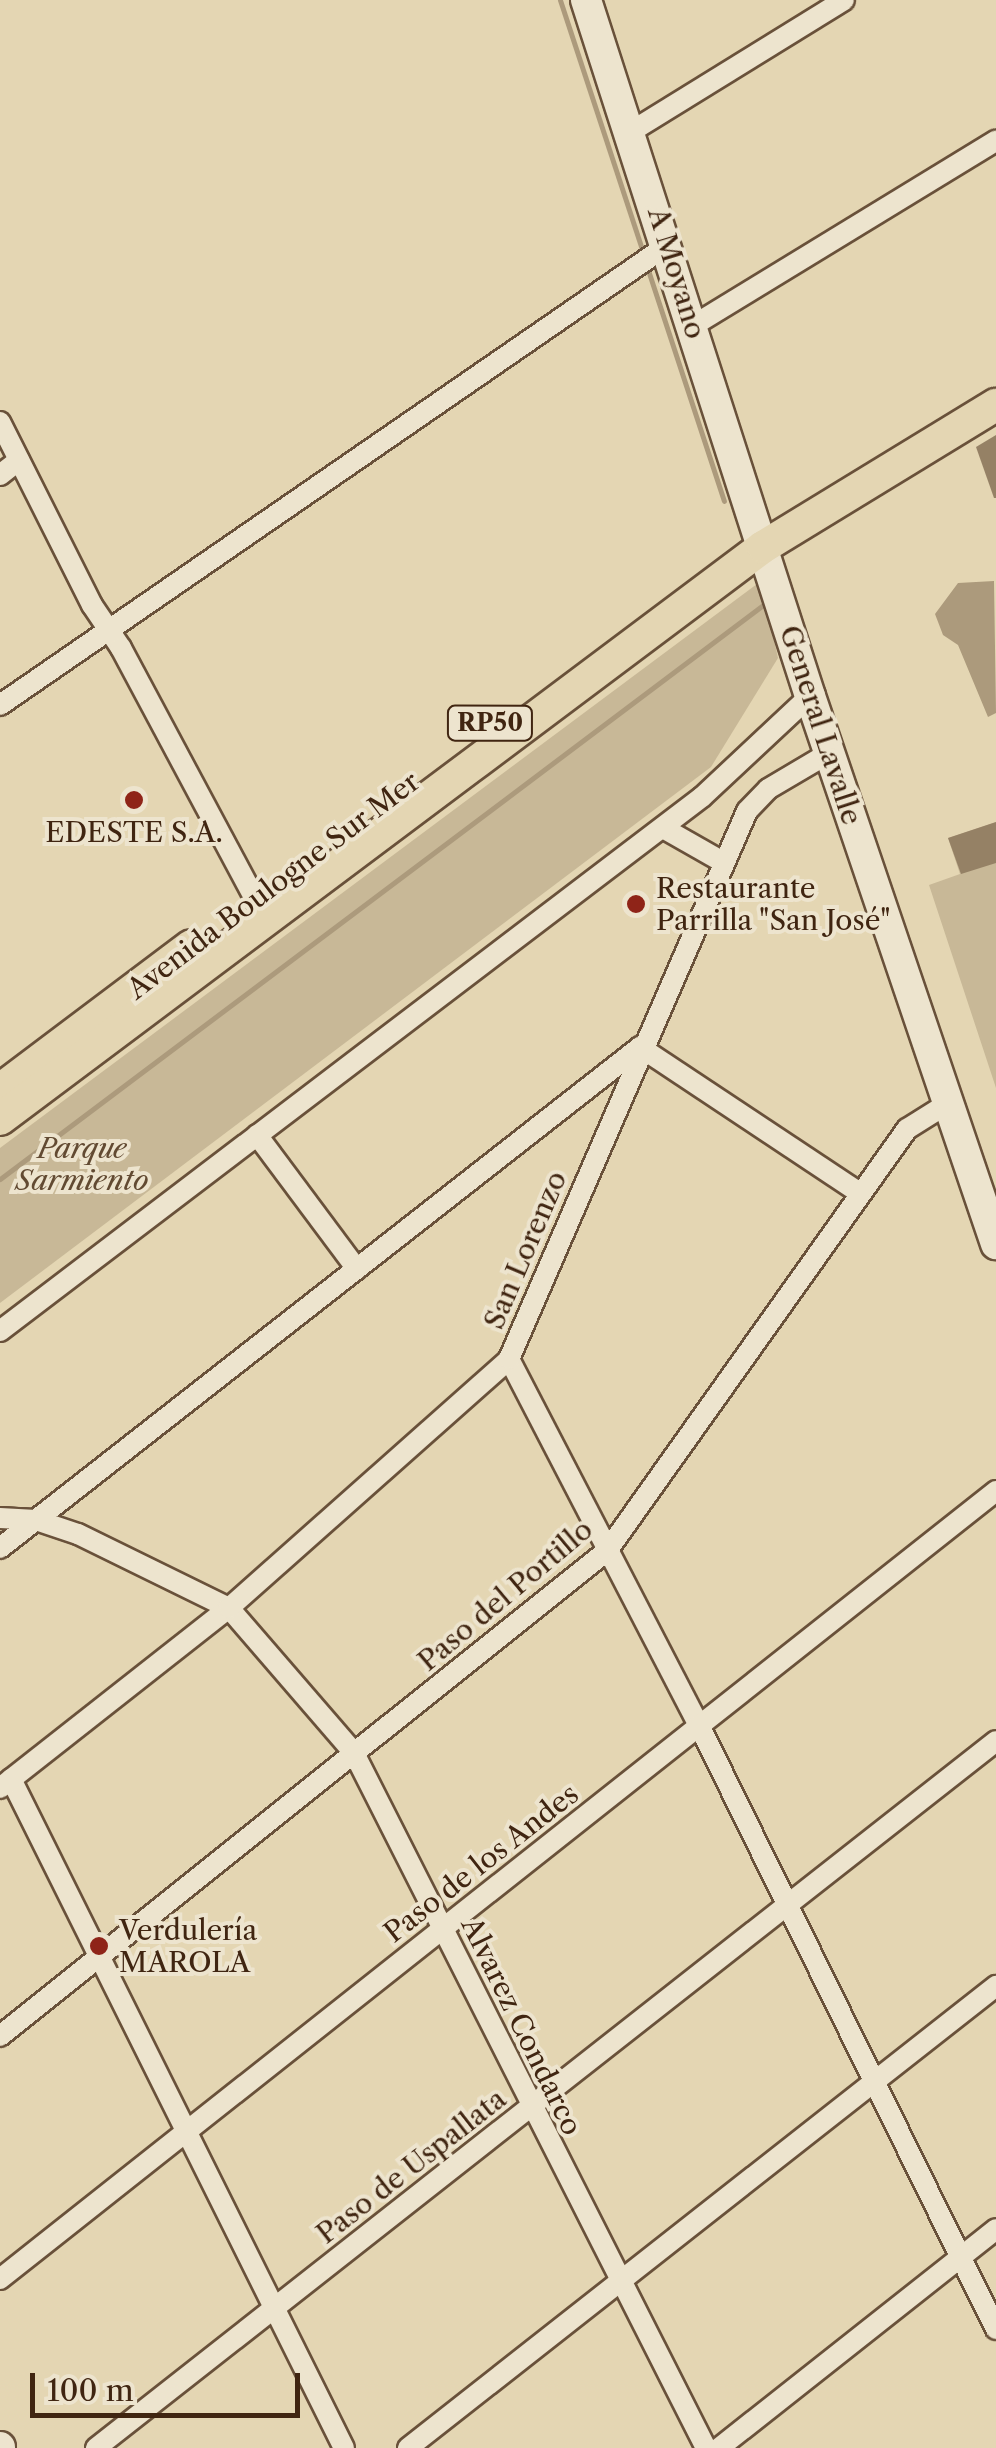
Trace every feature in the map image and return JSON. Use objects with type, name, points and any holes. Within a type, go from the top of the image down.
[{"type":"main road","name":"A Moyano","points":[[586,0],[632,130],[760,536]]},
{"type":"main road","name":"RP50","points":[[0,1119],[260,908],[760,536],[996,380]]},
{"type":"main road","name":"RP50","points":[[760,536],[996,405]]},
{"type":"main road","name":"General Lavalle","points":[[760,536],[810,696],[996,1244]]},
{"type":"main road","name":"Avenida Boulogne Sur Mer","points":[[0,1090],[260,908]]},
{"type":"street","points":[[632,130],[844,0]]},
{"type":"street","points":[[694,324],[996,141]]},
{"type":"street","points":[[0,705],[106,626],[669,244]]},
{"type":"street","points":[[0,422],[260,908]]},
{"type":"street","points":[[0,474],[19,460]]},
{"type":"street","points":[[0,1330],[663,828],[810,696]]},
{"type":"street","name":"San Lorenzo","points":[[6,1784],[230,1608],[508,1359],[640,1047],[748,811],[768,790],[829,753]]},
{"type":"street","points":[[663,828],[722,861]]},
{"type":"street","points":[[0,1548],[640,1047],[860,1193]]},
{"type":"street","name":"Paso del Portillo","points":[[0,2036],[608,1551],[907,1129],[946,1104]]},
{"type":"street","points":[[257,1136],[357,1269]]},
{"type":"street","points":[[508,1359],[700,1726],[996,2330]]},
{"type":"street","name":"Paso de los Andes","points":[[0,2279],[996,1491]]},
{"type":"street","name":"Alvarez Condarco","points":[[0,1518],[36,1520],[130,1554],[230,1608],[354,1753],[706,2448]]},
{"type":"street","name":"Paso de Uspallata","points":[[96,2448],[996,1741]]},
{"type":"street","points":[[6,1784],[100,1958],[344,2448]]},
{"type":"street","points":[[408,2448],[996,1986]]},
{"type":"street","points":[[718,2448],[996,2229]]},
{"type":"green space","name":"Parque Sarmiento","points":[[761,581],[778,658],[711,767],[0,1303],[0,1148]]},
{"type":"green space","points":[[996,822],[996,1088],[929,885],[960,874],[948,838]]},
{"type":"shaded area","points":[[994,581],[996,713],[988,717],[958,645],[943,635],[935,614],[958,583]]},
{"type":"building","points":[[996,435],[996,498],[994,498],[976,447]]},
{"type":"building","points":[[996,822],[996,863],[961,874],[948,838]]},
{"type":"waterway","points":[[560,0],[642,250]]},
{"type":"waterway","points":[[648,270],[724,501]]},
{"type":"waterway","points":[[0,1179],[767,602]]},
{"type":"place","name":"EDESTE S.A.","points":[[134,800]]},
{"type":"place","name":"Restaurante Parrilla \"San José\"","points":[[636,904]]},
{"type":"place","name":"Verdulería MAROLA","points":[[99,1946]]}]
